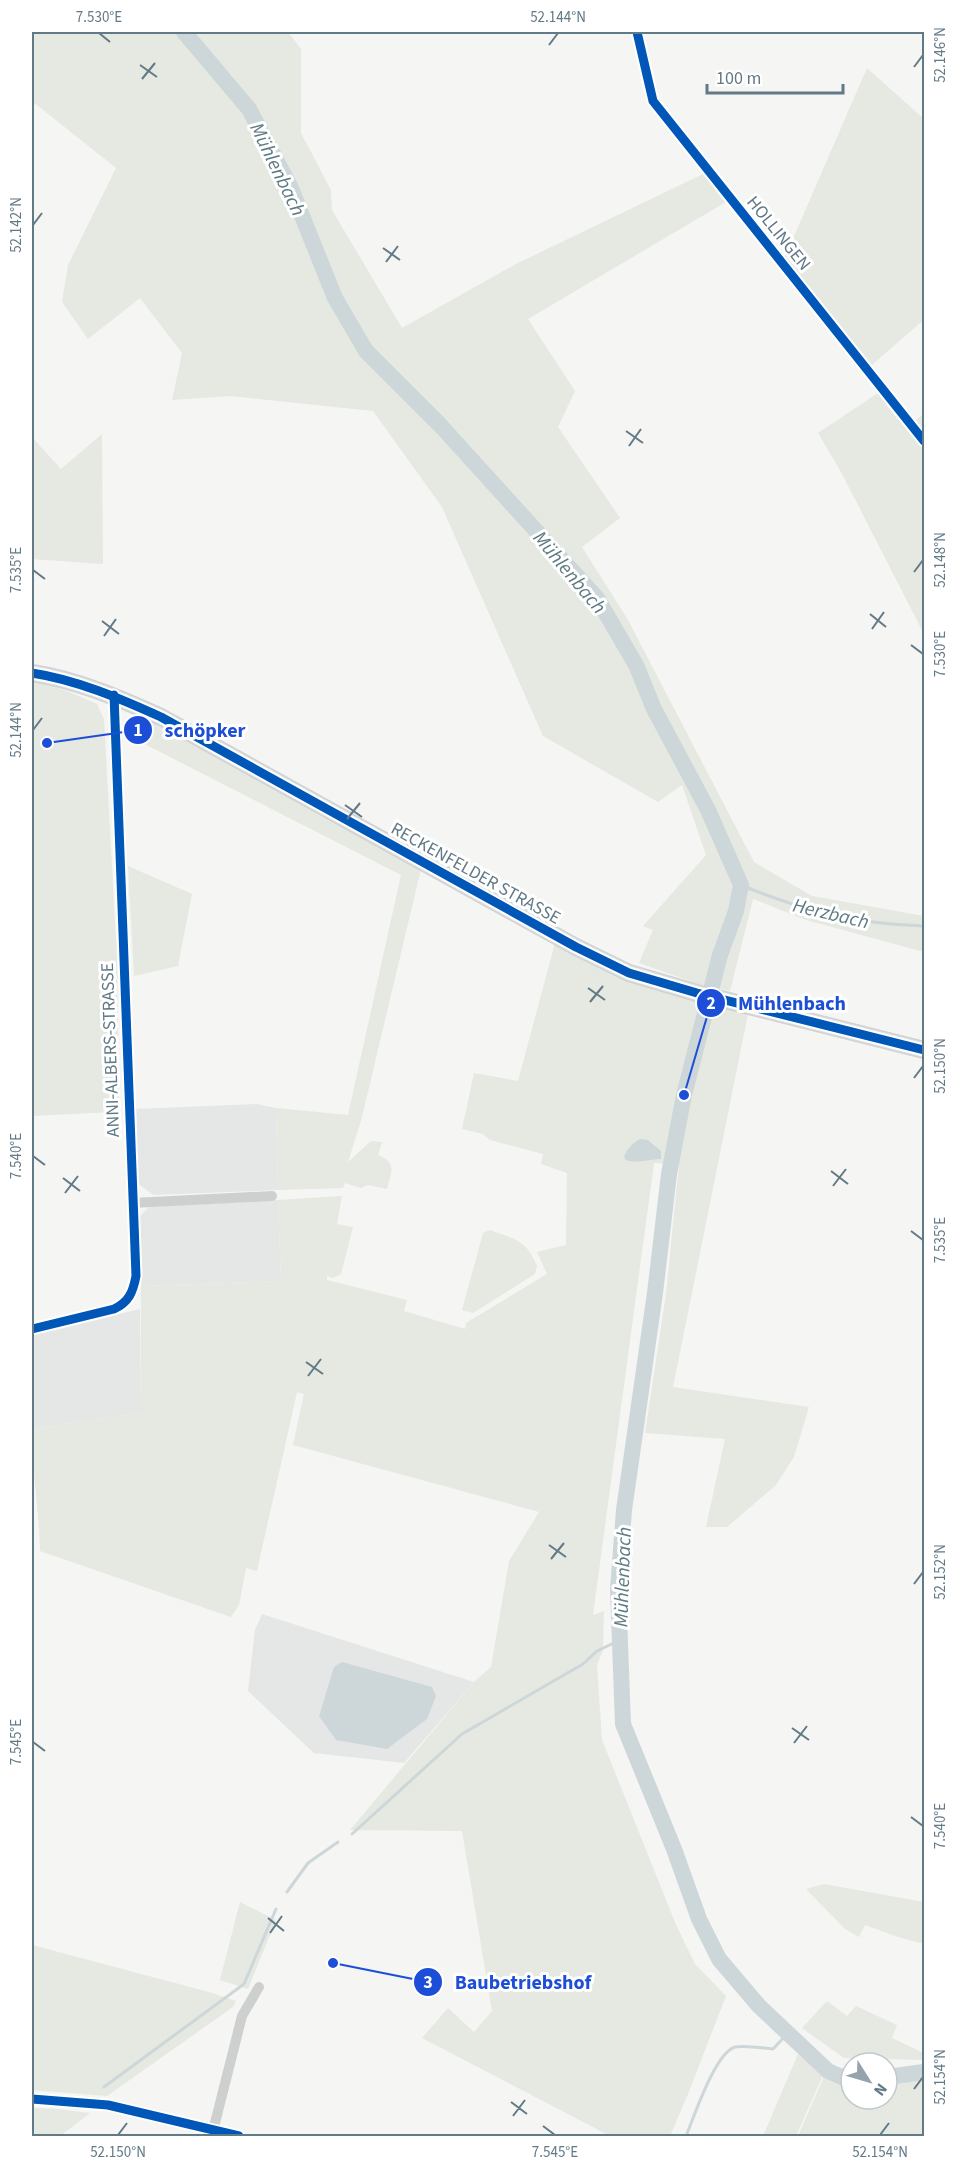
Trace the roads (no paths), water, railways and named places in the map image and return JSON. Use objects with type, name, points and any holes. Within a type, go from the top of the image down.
[{"type":"street","name":"HOLLINGEN","points":[[637,32],[653,101],[924,441]]},
{"type":"street","name":"RECKENFELDER STRASSE","points":[[32,673],[114,695],[171,723],[576,947],[629,973],[696,993],[924,1050]]},
{"type":"street","name":"ANNI-ALBERS-STRASSE","points":[[32,1329],[114,1309],[122,1305],[129,1299],[134,1289],[136,1276],[114,695]]},
{"type":"street","points":[[132,1203],[272,1196]]},
{"type":"street","points":[[213,2131],[242,2016],[259,1987]]},
{"type":"street","points":[[32,2099],[108,2105],[239,2136]]},
{"type":"waterway","name":"Mühlenbach","points":[[184,32],[249,109],[290,186],[335,298],[366,351],[441,426],[597,598],[636,665],[654,709],[708,810],[741,885],[736,911],[720,955],[684,1095],[669,1174],[655,1293],[624,1510],[618,1589],[623,1724],[674,1849],[699,1919],[719,1959],[759,2006],[828,2071],[839,2076]]},
{"type":"waterway","name":"Herzbach","points":[[741,885],[808,909],[853,919],[924,926]]},
{"type":"waterway","points":[[352,1834],[462,1734],[583,1664],[597,1651],[620,1640]]},
{"type":"waterway","points":[[287,1892],[308,1863],[338,1842]]},
{"type":"waterway","points":[[104,2087],[244,1984],[276,1909]]},
{"type":"waterway","points":[[686,2136],[706,2087],[727,2052],[739,2046],[773,2049],[788,2033]]},
{"type":"waterway","name":"Mühlenbach","points":[[899,2075],[924,2072]]},
{"type":"place","name":"schöpker","points":[[47,743]]},
{"type":"place","name":"Mühlenbach","points":[[684,1095]]},
{"type":"place","name":"Baubetriebshof","points":[[333,1963]]}]
